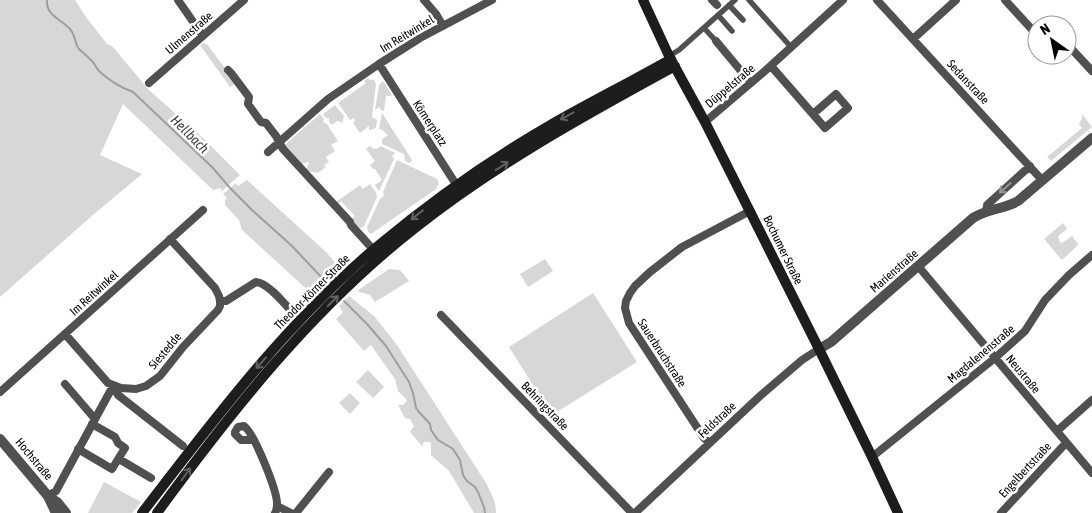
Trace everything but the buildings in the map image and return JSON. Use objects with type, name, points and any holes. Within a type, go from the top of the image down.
[{"type":"main road","name":"Bochumer Straße","points":[[643,0],[672,61],[819,349],[898,513]]},
{"type":"main road","name":"Theodor-Körner-Straße","points":[[157,513],[196,459],[273,364],[361,274],[459,189],[504,153],[607,104],[672,61]]},
{"type":"main road","name":"Theodor-Körner-Straße","points":[[142,513],[249,377],[319,300],[378,246],[418,214],[459,189]]},
{"type":"street","points":[[178,0],[202,36]]},
{"type":"street","name":"Ulmenstraße","points":[[149,83],[244,0]]},
{"type":"street","points":[[424,0],[443,26]]},
{"type":"street","name":"Im Reitwinkel","points":[[268,152],[328,99],[379,64],[420,38],[492,0]]},
{"type":"street","points":[[672,61],[679,50],[704,28],[717,8],[729,5],[735,0]]},
{"type":"street","points":[[749,0],[791,47]]},
{"type":"street","name":"Düppelstraße","points":[[704,122],[751,83],[843,0]]},
{"type":"street","name":"Sedanstraße","points":[[877,0],[1042,180]]},
{"type":"street","points":[[913,39],[956,0]]},
{"type":"street","points":[[1005,0],[1027,24]]},
{"type":"street","points":[[729,5],[743,20]]},
{"type":"street","points":[[717,8],[732,30]]},
{"type":"street","points":[[704,28],[751,83]]},
{"type":"street","points":[[1077,55],[1092,71]]},
{"type":"street","name":"Körnerplatz","points":[[379,64],[459,189]]},
{"type":"street","name":"Düppelstraße","points":[[770,66],[825,128],[848,108],[836,94],[813,114]]},
{"type":"street","points":[[228,70],[248,97],[248,104],[261,122],[266,123],[283,149],[370,246]]},
{"type":"street","name":"Marienstraße","points":[[819,349],[831,342],[973,218],[1018,201],[1092,138]]},
{"type":"street","name":"Marienstraße","points":[[986,212],[987,204],[1030,166]]},
{"type":"street","name":"Im Reitwinkel","points":[[0,392],[203,210]]},
{"type":"street","name":"Sauerbruchstraße","points":[[709,443],[629,323],[626,301],[635,286],[682,247],[750,211]]},
{"type":"street","points":[[170,239],[215,288],[220,301],[226,301],[256,282],[261,282],[292,312]]},
{"type":"street","name":"Magdalenenstraße","points":[[872,458],[1026,331],[1045,300],[1092,255]]},
{"type":"street","name":"Neustraße","points":[[918,266],[1092,473]]},
{"type":"street","name":"Siestedde","points":[[113,386],[136,389],[153,382],[218,310],[220,301]]},
{"type":"street","name":"Behringstraße","points":[[440,315],[634,513]]},
{"type":"street","points":[[65,334],[103,378],[113,386],[118,395],[183,446]]},
{"type":"street","name":"Feldstraße","points":[[634,513],[772,386],[802,360],[819,349]]},
{"type":"street","points":[[65,384],[93,422],[114,437],[125,448],[112,470],[78,449]]},
{"type":"street","points":[[48,496],[56,490],[113,386]]},
{"type":"street","name":"Engelbertstraße","points":[[1057,432],[1092,400]]},
{"type":"street","name":"Hochstraße","points":[[0,439],[48,496],[56,513]]},
{"type":"street","points":[[253,440],[269,472],[276,495],[276,510],[291,513]]},
{"type":"street","name":"Engelbertstraße","points":[[1001,513],[1066,443]]},
{"type":"street","points":[[119,459],[152,478]]},
{"type":"street","points":[[296,513],[329,472]]},
{"type":"street","name":"Hochstraße","points":[[48,496],[57,502],[66,513]]},
{"type":"shaded area","points":[[0,0],[75,0],[107,44],[112,46],[149,90],[204,139],[240,175],[222,191],[220,188],[213,190],[123,104],[100,155],[142,174],[0,297]]},
{"type":"shaded area","points":[[203,43],[207,44],[236,83],[230,87],[200,45]]},
{"type":"shaded area","points":[[367,79],[374,80],[376,84],[372,117],[377,120],[376,128],[369,130],[369,126],[360,133],[353,123],[355,121],[354,118],[350,120],[338,103],[366,83],[364,81]]},
{"type":"shaded area","points":[[383,81],[392,95],[386,96],[384,111],[379,107],[375,110],[379,85]]},
{"type":"shaded area","points":[[335,105],[344,116],[342,123],[337,121],[332,125],[329,122],[329,118],[326,118],[323,114]]},
{"type":"shaded area","points":[[382,113],[412,160],[410,163],[405,161],[404,154],[382,144],[382,139],[388,135],[379,129]]},
{"type":"shaded area","points":[[320,114],[324,119],[323,122],[327,124],[338,141],[331,145],[335,151],[326,157],[329,162],[318,173],[308,171],[306,169],[309,164],[308,162],[302,164],[286,147],[286,144]]},
{"type":"shaded area","points":[[1082,114],[1092,127],[1051,161],[1047,157],[1082,128],[1079,124]]},
{"type":"shaded area","points":[[370,146],[376,149],[381,146],[395,153],[392,156],[394,159],[379,191],[375,185],[382,180],[370,165],[375,161],[366,149]]},
{"type":"shaded area","points":[[397,160],[437,179],[439,183],[436,189],[371,234],[368,232],[367,227],[380,199],[384,196],[383,192]]},
{"type":"shaded area","points":[[247,180],[326,252],[339,267],[330,275],[332,277],[321,288],[319,287],[312,294],[242,230],[239,220],[225,205],[227,198],[223,194],[236,183],[238,186]]},
{"type":"shaded area","points":[[370,184],[377,197],[364,226],[360,228],[352,219],[355,216],[341,201],[338,204],[336,202],[360,185],[363,189]]},
{"type":"shaded area","points":[[1063,223],[1067,229],[1058,236],[1060,242],[1062,243],[1072,236],[1078,244],[1062,260],[1044,239]]},
{"type":"shaded area","points":[[545,259],[553,271],[528,287],[520,274]]},
{"type":"shaded area","points":[[389,269],[400,270],[409,281],[375,302],[370,295],[357,291]]},
{"type":"shaded area","points":[[593,293],[637,362],[552,415],[509,347]]},
{"type":"shaded area","points":[[349,296],[374,316],[397,345],[486,483],[494,501],[496,513],[474,513],[449,471],[431,455],[431,443],[424,442],[423,447],[410,432],[414,426],[410,419],[405,418],[398,405],[403,405],[407,401],[398,391],[395,379],[371,345],[364,351],[336,319],[343,312],[339,306]]},
{"type":"shaded area","points":[[368,370],[384,387],[373,398],[356,382]]},
{"type":"shaded area","points":[[350,393],[360,403],[350,414],[339,403]]},
{"type":"shaded area","points":[[104,482],[141,502],[132,513],[88,513]]},
{"type":"waterway","name":"Hellbach","points":[[47,0],[51,14],[70,29],[80,50],[92,61],[99,71],[116,84],[133,92],[213,168],[230,188],[291,245],[326,282]]},
{"type":"waterway","name":"Hellbach","points":[[344,301],[386,346],[409,382],[416,408],[430,424],[431,430],[438,440],[453,449],[460,460],[463,475],[478,492],[485,513]]}]
